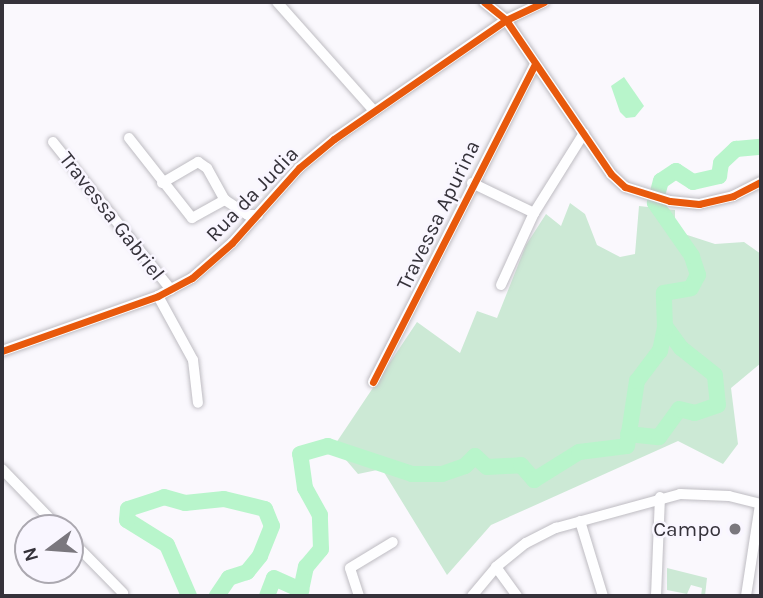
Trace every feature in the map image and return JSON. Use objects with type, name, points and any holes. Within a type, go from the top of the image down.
[{"type":"street","points":[[277,2],[374,111]]},
{"type":"street","points":[[484,2],[506,20],[618,182],[639,192],[670,201],[709,202],[761,182]]},
{"type":"street","name":"Rua da Judia","points":[[2,351],[158,296],[192,278],[258,215],[299,168],[374,111],[506,20],[544,2]]},
{"type":"street","name":"Travessa Apurina","points":[[373,382],[472,183],[536,64]]},
{"type":"street","points":[[500,285],[534,213],[584,133]]},
{"type":"street","points":[[130,138],[162,183],[192,218],[225,200]]},
{"type":"street","name":"Travessa Gabriel","points":[[53,142],[171,290]]},
{"type":"street","points":[[162,183],[198,162],[207,168],[225,200],[248,215],[258,215]]},
{"type":"street","points":[[472,183],[534,213]]},
{"type":"street","points":[[158,296],[193,359],[198,403]]},
{"type":"street","points":[[2,470],[45,514]]},
{"type":"street","points":[[472,596],[496,567],[539,535],[660,497],[703,494],[761,504],[746,596]]},
{"type":"street","points":[[656,596],[660,497]]},
{"type":"street","points":[[580,521],[603,596]]},
{"type":"street","points":[[359,596],[350,568],[393,542]]},
{"type":"street","points":[[84,553],[123,593]]},
{"type":"street","points":[[496,567],[517,596]]},
{"type":"shaded area","points":[[624,77],[644,106],[635,117],[626,118],[620,112],[611,86]]},
{"type":"shaded area","points":[[570,203],[585,214],[597,245],[620,257],[635,254],[639,206],[675,210],[675,231],[715,244],[744,242],[761,254],[761,363],[731,388],[738,444],[723,464],[678,441],[491,525],[447,575],[382,469],[358,474],[334,446],[417,322],[460,353],[477,311],[497,318],[526,245],[546,214],[561,226]]},
{"type":"shaded area","points":[[667,568],[707,578],[705,596],[701,596],[702,588],[691,585],[687,594],[667,590]]},
{"type":"waterway","points":[[267,596],[274,578],[301,590],[306,567],[321,549],[320,515],[305,488],[300,454],[328,446],[412,474],[442,474],[465,466],[475,456],[487,467],[521,465],[534,480],[579,452],[627,446],[637,381],[660,351],[665,328],[664,293],[691,288],[698,275],[692,256],[655,203],[661,181],[676,171],[693,182],[719,176],[721,163],[736,149],[761,147]]},
{"type":"waterway","points":[[628,434],[659,437],[679,409],[695,413],[718,405],[715,375],[681,348],[665,326]]},
{"type":"waterway","points":[[189,596],[167,545],[127,520],[128,509],[164,497],[185,503],[224,499],[265,509],[272,526],[260,556],[247,572],[229,578],[217,596]]},
{"type":"cycle path","points":[[484,2],[506,20],[611,174],[625,187],[670,201],[699,204],[733,196],[761,182]]},
{"type":"cycle path","points":[[2,351],[158,296],[192,278],[232,243],[299,168],[334,139],[506,20],[544,2]]},
{"type":"cycle path","points":[[373,382],[535,64]]},
{"type":"place","name":"Campo","points":[[735,529]]}]
